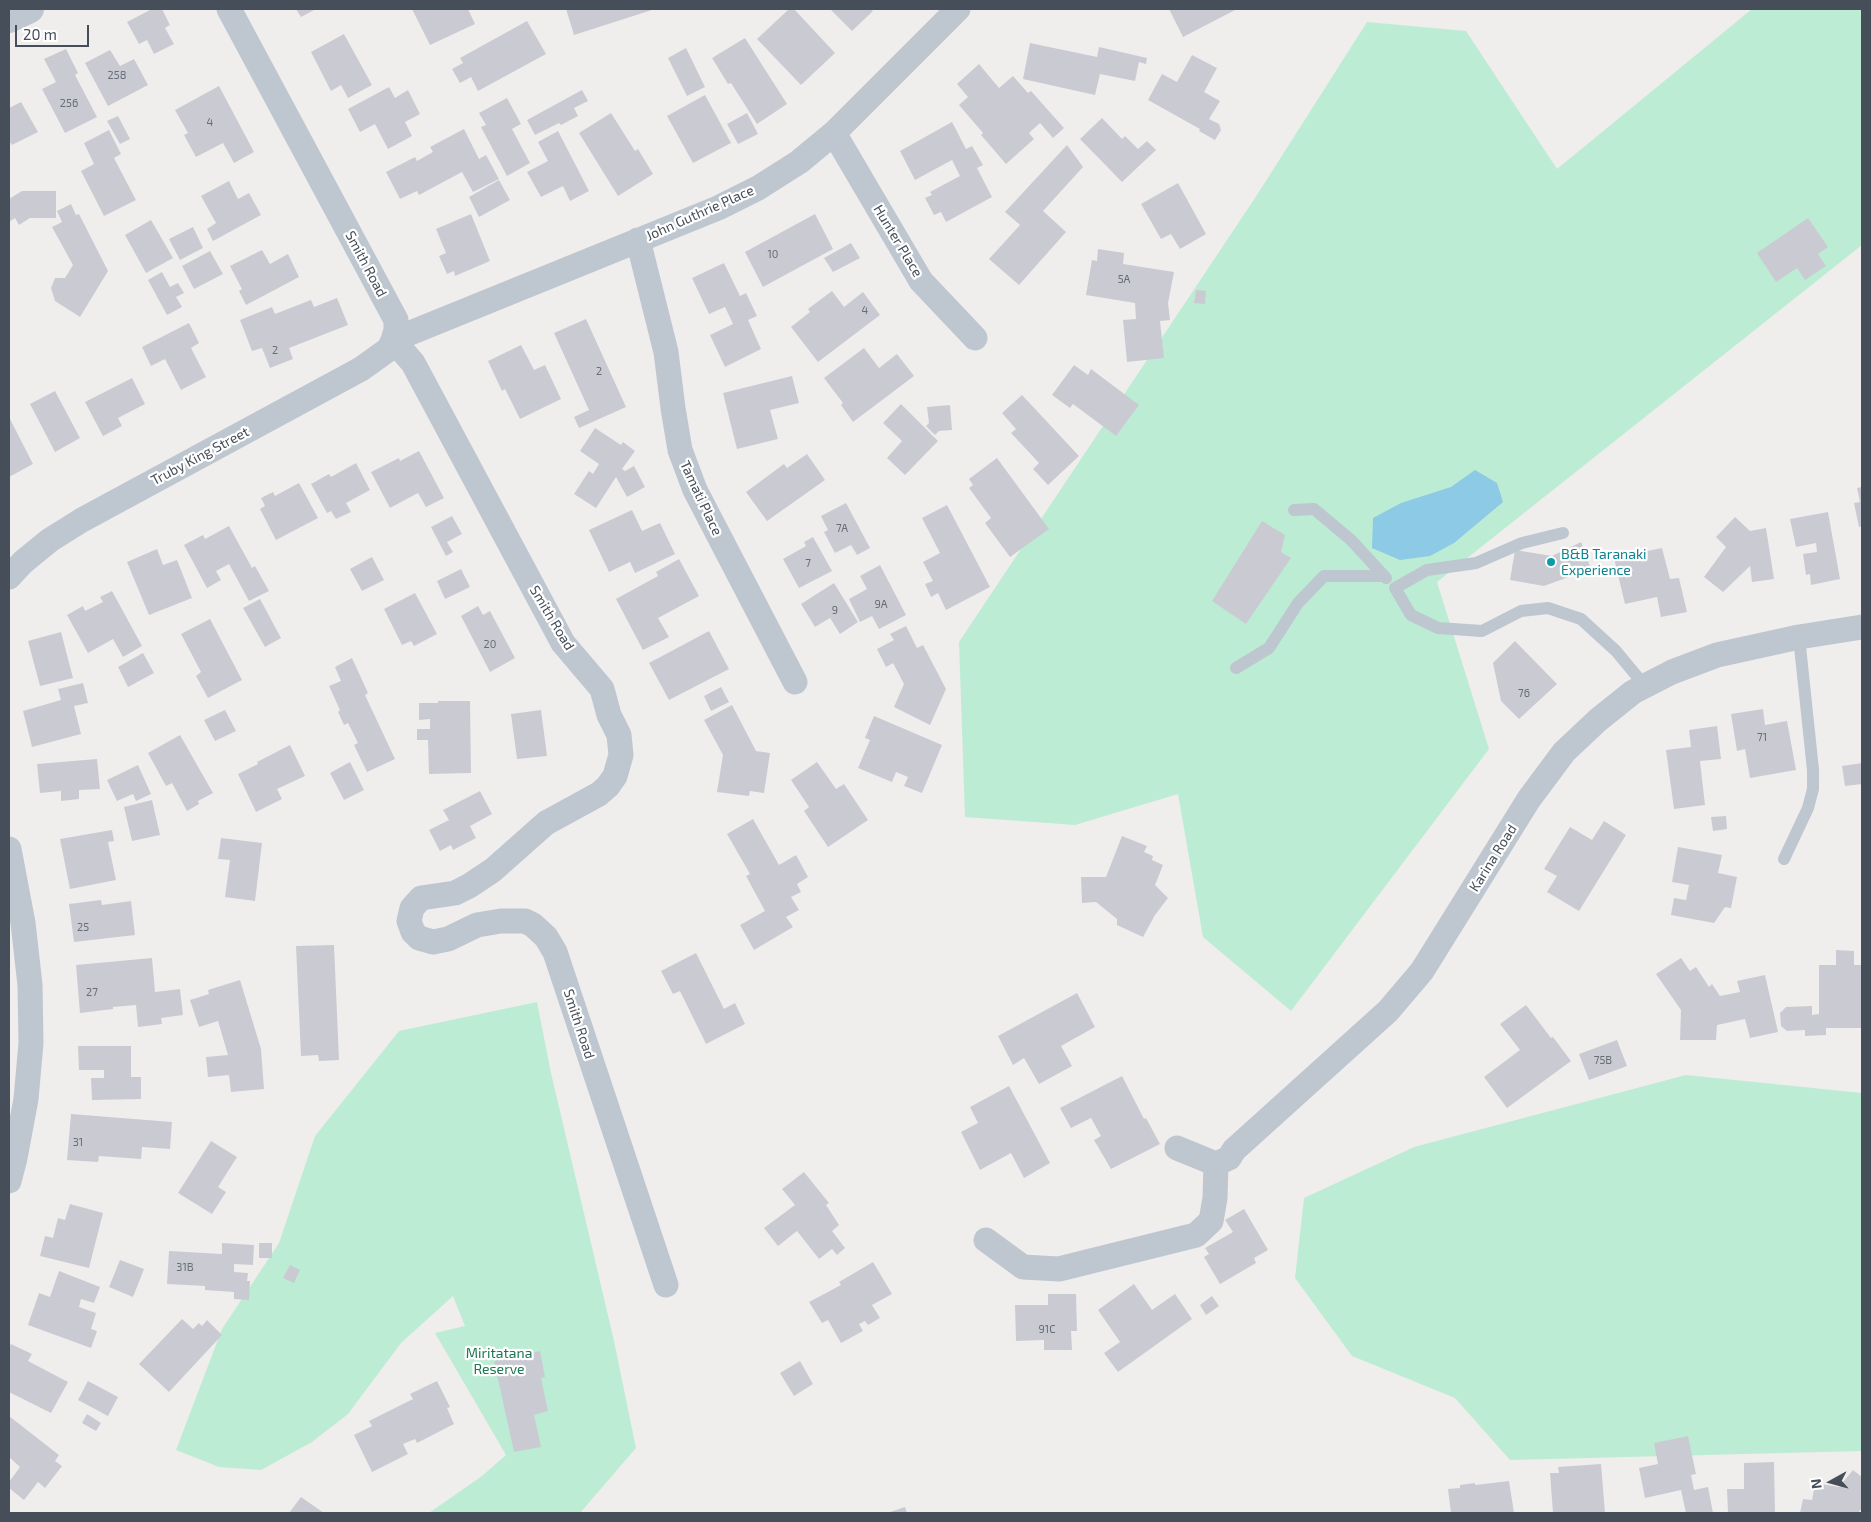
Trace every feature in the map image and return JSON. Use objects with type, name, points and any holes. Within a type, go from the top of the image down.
[{"type":"street","points":[[9,20],[30,9]]},
{"type":"street","name":"Smith Road","points":[[229,9],[396,320],[393,340],[413,363],[563,643],[602,689],[609,714],[619,735],[622,755],[615,776],[599,794],[546,822],[493,870],[469,886],[455,893],[421,898],[412,908],[409,921],[413,932],[419,938],[434,942],[448,939],[477,926],[501,921],[525,922],[533,925],[546,937],[555,952],[666,1285]]},
{"type":"street","name":"John Guthrie Place","points":[[393,340],[718,208],[758,188],[799,162],[834,133],[958,9]]},
{"type":"street","name":"Hunter Place","points":[[834,133],[921,281],[975,338]]},
{"type":"street","name":"Tamati Place","points":[[638,240],[666,352],[680,450],[695,490],[795,682]]},
{"type":"street","name":"Truby King Street","points":[[9,577],[23,562],[50,540],[82,520],[362,369],[389,348],[393,340]]},
{"type":"street","name":"Karina Road","points":[[1216,1164],[1229,1158],[1234,1150],[1388,1011],[1422,971],[1529,798],[1564,752],[1598,720],[1633,692],[1672,672],[1717,656],[1799,637],[1862,627]]},
{"type":"street","points":[[9,849],[23,923],[30,985],[30,1043],[26,1099],[9,1181]]},
{"type":"street","points":[[986,1240],[1023,1267],[1059,1269],[1196,1235],[1211,1221],[1215,1198],[1216,1164],[1177,1148]]},
{"type":"lane","points":[[1294,510],[1314,508],[1351,540],[1395,588],[1411,615],[1438,628],[1482,631],[1521,610],[1548,608],[1581,619],[1616,651],[1645,686]]},
{"type":"lane","points":[[1395,588],[1426,570],[1476,563],[1522,543],[1563,533]]},
{"type":"lane","points":[[1236,668],[1269,648],[1298,603],[1324,576],[1384,576]]},
{"type":"lane","points":[[1784,859],[1808,808],[1814,770],[1799,637]]},
{"type":"green space","points":[[1752,9],[1862,9],[1862,245],[1437,582],[1489,749],[1291,1011],[1203,937],[1178,794],[1075,825],[965,817],[959,642],[1255,198],[1367,22],[1466,31],[1557,169]]},
{"type":"green space","name":"Miritatana Reserve","points":[[537,1002],[551,1073],[614,1341],[636,1448],[580,1513],[429,1513],[482,1476],[506,1455],[435,1333],[465,1326],[453,1296],[401,1343],[348,1414],[312,1442],[261,1470],[219,1467],[176,1450],[222,1329],[279,1243],[315,1136],[399,1031]]},
{"type":"green space","points":[[1686,1075],[1862,1093],[1862,1451],[1510,1460],[1455,1398],[1352,1356],[1295,1278],[1304,1198],[1414,1147]]},
{"type":"water","points":[[1475,470],[1497,483],[1503,502],[1454,543],[1430,556],[1400,560],[1372,548],[1373,518],[1401,503],[1451,487]]},
{"type":"building","points":[[152,9],[162,9],[170,25],[165,28],[174,44],[154,54],[147,40],[139,44],[127,22]]},
{"type":"building","points":[[296,9],[316,9],[301,17]]},
{"type":"building","points":[[412,9],[468,9],[475,24],[430,45]]},
{"type":"building","points":[[566,9],[655,9],[574,35]]},
{"type":"building","points":[[789,9],[794,9],[835,53],[801,85],[757,39]]},
{"type":"building","points":[[830,9],[870,9],[873,11],[852,31]]},
{"type":"building","points":[[1169,9],[1237,9],[1183,37]]},
{"type":"building","points":[[527,21],[546,54],[478,91],[471,77],[460,83],[452,69],[463,63],[460,58]]},
{"type":"building","points":[[344,34],[372,85],[348,98],[341,85],[331,91],[311,52]]},
{"type":"building","points":[[745,38],[787,104],[757,124],[731,83],[728,84],[712,58]]},
{"type":"building","points":[[1030,43],[1097,57],[1099,47],[1147,58],[1146,64],[1139,62],[1135,81],[1100,74],[1095,95],[1023,79]]},
{"type":"building","points":[[686,48],[705,87],[687,96],[668,58]]},
{"type":"building","points":[[66,49],[78,73],[75,75],[97,117],[65,133],[42,89],[56,82],[44,59]]},
{"type":"building","points":[[110,50],[120,66],[134,59],[148,85],[108,106],[85,63]]},
{"type":"building","points":[[1192,55],[1217,68],[1204,92],[1220,101],[1209,119],[1219,124],[1221,130],[1215,140],[1199,131],[1200,129],[1148,100],[1162,74],[1177,82]]},
{"type":"building","points":[[979,64],[999,88],[1013,76],[1028,93],[1031,91],[1064,128],[1053,138],[1040,123],[1029,133],[1034,139],[1006,164],[959,105],[968,97],[957,84]]},
{"type":"building","points":[[219,86],[254,152],[234,163],[223,143],[196,157],[184,135],[188,133],[175,110]]},
{"type":"building","points":[[389,87],[395,98],[408,90],[420,114],[405,122],[412,136],[388,149],[375,124],[360,132],[348,109]]},
{"type":"building","points":[[582,90],[588,101],[574,108],[578,116],[535,135],[527,120]]},
{"type":"building","points":[[705,95],[731,143],[693,163],[667,116]]},
{"type":"building","points":[[507,98],[521,124],[512,129],[530,163],[507,176],[481,127],[486,125],[479,113]]},
{"type":"building","points":[[21,102],[38,132],[12,145],[9,141],[9,108]]},
{"type":"building","points":[[611,113],[635,151],[638,149],[653,174],[618,196],[579,133]]},
{"type":"building","points":[[747,113],[758,134],[738,144],[727,124]]},
{"type":"building","points":[[118,116],[130,139],[120,144],[107,121]]},
{"type":"building","points":[[1102,118],[1122,139],[1125,136],[1138,149],[1147,141],[1156,150],[1122,182],[1080,139]]},
{"type":"building","points":[[952,122],[966,149],[972,146],[983,165],[977,168],[992,197],[946,222],[941,212],[934,215],[925,198],[932,195],[930,192],[960,176],[952,160],[915,180],[900,151]]},
{"type":"building","points":[[464,129],[479,159],[486,155],[499,179],[473,192],[462,172],[419,195],[417,191],[400,199],[386,172],[415,157],[417,161],[433,152],[430,147]]},
{"type":"building","points":[[109,130],[121,154],[114,158],[136,200],[104,216],[81,171],[94,164],[84,143]]},
{"type":"building","points":[[558,131],[589,191],[570,201],[563,186],[541,197],[527,172],[548,161],[538,142]]},
{"type":"building","points":[[1067,145],[1083,167],[1043,211],[1066,232],[1019,285],[989,259],[1020,225],[1005,212]]},
{"type":"building","points":[[499,180],[510,200],[479,217],[469,197]]},
{"type":"building","points":[[229,181],[238,199],[249,193],[261,215],[213,241],[207,229],[216,223],[201,196]]},
{"type":"building","points":[[1178,183],[1206,234],[1180,249],[1171,234],[1161,239],[1141,204]]},
{"type":"building","points":[[22,191],[56,191],[56,218],[30,218],[19,225],[15,218],[9,222],[9,199]]},
{"type":"building","points":[[71,204],[76,215],[79,214],[108,271],[80,317],[55,301],[51,288],[55,278],[65,278],[73,265],[52,227],[62,222],[57,211]]},
{"type":"building","points":[[471,214],[490,261],[455,276],[454,271],[447,274],[439,256],[446,253],[436,229]]},
{"type":"building","points":[[815,214],[833,249],[763,287],[745,252]]},
{"type":"building","points":[[1808,218],[1828,247],[1818,254],[1826,266],[1805,280],[1797,268],[1776,282],[1757,253]]},
{"type":"building","points":[[151,220],[173,258],[146,273],[125,235]]},
{"type":"building","points":[[193,227],[203,248],[180,260],[169,239]]},
{"type":"building","points":[[851,243],[860,258],[833,272],[824,258]]},
{"type":"building","points":[[1098,249],[1124,253],[1123,264],[1174,272],[1168,303],[1170,320],[1160,321],[1164,358],[1127,362],[1123,320],[1136,319],[1135,303],[1086,295],[1092,260],[1097,261]]},
{"type":"building","points":[[262,250],[270,264],[288,254],[299,277],[246,305],[239,291],[242,289],[230,266]]},
{"type":"building","points":[[210,251],[223,274],[194,289],[182,266]]},
{"type":"building","points":[[724,263],[740,296],[746,293],[757,316],[748,320],[761,349],[725,367],[710,335],[733,324],[725,307],[709,314],[692,278]]},
{"type":"building","points":[[162,272],[170,287],[178,283],[184,293],[176,297],[182,307],[167,315],[148,280]]},
{"type":"building","points":[[1196,290],[1206,291],[1205,304],[1194,303]]},
{"type":"building","points":[[832,291],[844,307],[863,292],[880,315],[818,362],[791,327],[810,312],[808,309]]},
{"type":"building","points":[[337,298],[348,325],[289,348],[293,359],[270,368],[262,348],[252,351],[240,320],[272,307],[275,314],[311,300],[314,307]]},
{"type":"building","points":[[586,319],[626,407],[579,428],[574,417],[589,410],[554,333]]},
{"type":"building","points":[[189,323],[199,343],[191,348],[206,377],[181,390],[165,359],[151,366],[142,347]]},
{"type":"building","points":[[521,345],[534,370],[545,365],[561,399],[520,419],[505,389],[502,391],[488,361]]},
{"type":"building","points":[[864,348],[879,368],[897,354],[914,376],[853,422],[841,405],[843,403],[824,378]]},
{"type":"building","points":[[1074,365],[1088,375],[1091,369],[1139,405],[1116,436],[1073,404],[1070,408],[1052,395]]},
{"type":"building","points":[[792,376],[799,403],[770,410],[778,439],[737,449],[723,393]]},
{"type":"building","points":[[132,378],[145,404],[118,418],[122,426],[103,436],[85,402]]},
{"type":"building","points":[[55,391],[80,438],[55,452],[30,404]]},
{"type":"building","points":[[1022,395],[1079,456],[1048,485],[1033,469],[1039,463],[1011,433],[1016,429],[1002,413]]},
{"type":"building","points":[[901,404],[938,441],[905,475],[887,458],[902,441],[883,423]]},
{"type":"building","points":[[950,405],[952,430],[939,431],[935,435],[926,426],[929,423],[927,407]]},
{"type":"building","points":[[9,417],[33,464],[9,477]]},
{"type":"building","points":[[595,428],[621,445],[623,442],[635,451],[622,469],[625,471],[634,466],[645,487],[627,497],[616,477],[596,508],[574,494],[589,471],[593,474],[599,464],[580,451]]},
{"type":"building","points":[[419,451],[444,498],[426,507],[418,493],[390,508],[371,472],[399,458],[400,461]]},
{"type":"building","points":[[807,454],[825,480],[767,521],[746,492],[784,464],[787,468]]},
{"type":"building","points":[[997,458],[1049,529],[1010,557],[985,523],[991,518],[969,488],[973,485],[969,479]]},
{"type":"building","points":[[356,463],[370,490],[346,503],[351,512],[336,519],[331,511],[327,513],[311,484],[329,474],[331,477]]},
{"type":"building","points":[[299,483],[318,518],[276,540],[260,509],[265,506],[261,498],[273,492],[275,496]]},
{"type":"building","points":[[1862,487],[1862,526],[1859,527],[1854,503],[1860,502],[1857,488]]},
{"type":"building","points":[[846,503],[870,548],[857,555],[851,545],[835,553],[824,532],[828,530],[821,516]]},
{"type":"building","points":[[947,505],[990,587],[946,610],[938,593],[931,597],[925,584],[933,581],[923,562],[940,553],[922,518]]},
{"type":"building","points":[[632,510],[642,531],[660,523],[675,554],[635,573],[630,562],[609,572],[589,530]]},
{"type":"building","points":[[1828,512],[1840,579],[1811,585],[1810,574],[1806,575],[1803,554],[1817,552],[1816,543],[1796,547],[1790,519]]},
{"type":"building","points":[[452,516],[462,534],[447,542],[453,552],[446,556],[431,527]]},
{"type":"building","points":[[1735,517],[1750,531],[1766,528],[1774,579],[1752,582],[1750,566],[1723,592],[1704,577],[1726,547],[1716,537]]},
{"type":"building","points":[[1262,521],[1285,535],[1281,552],[1291,558],[1246,624],[1212,601]]},
{"type":"building","points":[[229,526],[252,568],[255,566],[269,591],[249,601],[229,564],[216,571],[221,580],[207,588],[184,545],[203,535],[205,539]]},
{"type":"building","points":[[813,537],[832,571],[799,588],[783,559],[806,546],[804,542]]},
{"type":"building","name":"B&B Taranaki Experience","points":[[1581,542],[1591,569],[1544,586],[1510,580],[1515,550],[1552,556]]},
{"type":"building","points":[[1662,548],[1670,579],[1679,578],[1687,612],[1661,617],[1657,597],[1625,604],[1614,558]]},
{"type":"building","points":[[157,549],[163,565],[177,560],[192,598],[149,615],[127,562]]},
{"type":"building","points":[[372,557],[384,580],[362,591],[350,569]]},
{"type":"building","points":[[679,559],[699,596],[658,618],[669,637],[643,650],[616,599],[658,576],[656,572]]},
{"type":"building","points":[[880,565],[906,615],[879,629],[872,616],[860,622],[849,599],[867,589],[860,576]]},
{"type":"building","points":[[461,569],[470,587],[445,599],[437,581]]},
{"type":"building","points":[[834,583],[858,622],[840,634],[830,618],[815,627],[801,604]]},
{"type":"building","points":[[112,591],[142,646],[123,657],[113,639],[88,653],[67,615],[83,606],[85,611],[103,602],[100,597]]},
{"type":"building","points":[[415,593],[437,634],[414,646],[411,641],[402,645],[384,609]]},
{"type":"building","points":[[260,599],[281,638],[265,647],[243,608]]},
{"type":"building","points":[[478,606],[483,615],[490,611],[515,658],[490,672],[461,616]]},
{"type":"building","points":[[210,619],[242,680],[208,698],[196,676],[201,672],[181,634]]},
{"type":"building","points":[[906,626],[917,648],[923,645],[946,689],[930,725],[894,707],[904,684],[893,663],[886,667],[877,649],[894,640],[890,634]]},
{"type":"building","points":[[709,631],[729,669],[669,700],[649,663]]},
{"type":"building","points":[[61,632],[73,678],[40,686],[28,641]]},
{"type":"building","points":[[1515,641],[1557,684],[1519,719],[1501,701],[1493,663]]},
{"type":"building","points":[[143,653],[154,673],[128,687],[118,667]]},
{"type":"building","points":[[352,658],[368,693],[365,695],[395,759],[367,772],[354,745],[358,743],[348,723],[344,725],[338,712],[340,710],[329,686],[341,681],[335,667]]},
{"type":"building","points":[[83,683],[88,703],[74,706],[81,734],[32,747],[23,711],[61,700],[58,689]]},
{"type":"building","points":[[721,687],[729,702],[711,711],[704,696]]},
{"type":"building","points":[[438,701],[470,701],[471,773],[429,774],[428,740],[417,740],[417,729],[430,729],[430,719],[419,720],[419,703],[438,703]]},
{"type":"building","points":[[732,705],[756,751],[770,753],[764,793],[750,791],[749,796],[717,792],[723,755],[704,720]]},
{"type":"building","points":[[1763,709],[1765,725],[1787,721],[1796,770],[1750,778],[1745,749],[1737,751],[1731,714]]},
{"type":"building","points":[[225,710],[236,731],[215,741],[204,720]]},
{"type":"building","points":[[541,710],[547,756],[517,759],[511,714]]},
{"type":"building","points":[[874,716],[942,745],[922,793],[904,786],[908,777],[896,772],[892,782],[858,768],[870,740],[865,738]]},
{"type":"building","points":[[1717,726],[1721,759],[1700,761],[1705,805],[1674,809],[1666,750],[1691,747],[1689,730]]},
{"type":"building","points":[[180,735],[213,793],[198,801],[199,804],[187,811],[172,783],[166,786],[148,753]]},
{"type":"building","points":[[290,745],[305,776],[277,789],[282,799],[256,812],[238,774]]},
{"type":"building","points":[[97,759],[100,789],[79,790],[79,799],[61,801],[61,791],[40,793],[37,764]]},
{"type":"building","points":[[350,762],[364,790],[344,800],[330,773]]},
{"type":"building","points":[[817,762],[836,789],[844,784],[868,820],[828,847],[804,811],[809,807],[791,780]]},
{"type":"building","points":[[1862,763],[1862,784],[1845,786],[1842,766]]},
{"type":"building","points":[[138,765],[151,794],[136,801],[133,794],[117,801],[107,780]]},
{"type":"building","points":[[480,791],[492,814],[470,826],[476,838],[453,850],[451,845],[440,851],[429,830],[449,820],[443,810]]},
{"type":"building","points":[[152,800],[160,835],[132,841],[124,807]]},
{"type":"building","points":[[1726,816],[1727,829],[1713,831],[1711,817]]},
{"type":"building","points":[[753,819],[779,865],[796,855],[808,877],[797,884],[801,892],[791,897],[799,910],[786,917],[793,927],[754,950],[740,925],[765,911],[746,876],[750,874],[727,834]]},
{"type":"building","points":[[1604,821],[1626,835],[1579,911],[1547,892],[1557,876],[1544,869],[1570,827],[1592,840]]},
{"type":"building","points":[[112,830],[114,841],[108,842],[116,880],[70,889],[60,839]]},
{"type":"building","points":[[1122,836],[1147,846],[1144,852],[1153,856],[1152,860],[1163,865],[1155,885],[1168,898],[1155,915],[1143,937],[1117,925],[1117,919],[1096,902],[1082,903],[1081,877],[1106,877]]},
{"type":"building","points":[[221,838],[262,843],[255,901],[225,897],[230,860],[218,859]]},
{"type":"building","points":[[1678,847],[1722,855],[1718,873],[1737,877],[1731,908],[1725,907],[1714,923],[1671,915],[1674,898],[1686,900],[1689,885],[1672,882]]},
{"type":"building","points":[[101,900],[102,905],[131,901],[135,935],[74,942],[69,904]]},
{"type":"building","points":[[334,945],[339,1060],[319,1061],[318,1055],[301,1056],[296,946]]},
{"type":"building","points":[[1836,950],[1854,951],[1854,965],[1862,965],[1862,1028],[1826,1028],[1826,1035],[1805,1036],[1805,1030],[1787,1031],[1781,1026],[1780,1013],[1786,1007],[1812,1006],[1812,1015],[1819,1014],[1819,965],[1836,965]]},
{"type":"building","points":[[696,953],[724,1009],[735,1003],[745,1024],[706,1044],[680,991],[673,994],[661,971]]},
{"type":"building","points":[[152,958],[155,992],[180,989],[183,1015],[161,1018],[162,1024],[138,1027],[136,1005],[80,1013],[76,965]]},
{"type":"building","points":[[1681,958],[1690,971],[1696,967],[1709,987],[1712,984],[1720,996],[1740,992],[1737,981],[1765,975],[1778,1032],[1750,1038],[1745,1019],[1717,1025],[1716,1040],[1680,1040],[1681,1010],[1656,974]]},
{"type":"building","points":[[240,980],[261,1049],[264,1089],[231,1092],[229,1075],[208,1077],[206,1057],[228,1055],[218,1021],[199,1027],[190,1000],[209,994],[208,990]]},
{"type":"building","points":[[1077,993],[1095,1027],[1061,1046],[1072,1066],[1039,1084],[1024,1058],[1013,1065],[998,1036]]},
{"type":"building","points":[[1526,1005],[1571,1061],[1507,1108],[1484,1077],[1520,1050],[1500,1024]]},
{"type":"building","points":[[1617,1040],[1627,1066],[1589,1080],[1579,1054]]},
{"type":"building","points":[[78,1046],[131,1046],[131,1077],[141,1077],[141,1099],[92,1100],[91,1078],[104,1078],[104,1070],[79,1070]]},
{"type":"building","points":[[1122,1076],[1144,1119],[1146,1118],[1160,1144],[1111,1169],[1094,1140],[1101,1136],[1091,1118],[1071,1128],[1060,1108]]},
{"type":"building","points":[[1009,1086],[1050,1163],[1024,1178],[1011,1153],[980,1170],[961,1132],[978,1123],[970,1107]]},
{"type":"building","points":[[71,1114],[172,1122],[170,1149],[142,1147],[141,1159],[99,1156],[98,1162],[67,1160]]},
{"type":"building","points":[[211,1141],[237,1157],[218,1187],[226,1192],[212,1214],[178,1193]]},
{"type":"building","points":[[804,1172],[829,1203],[826,1205],[839,1225],[832,1231],[845,1248],[837,1255],[832,1249],[819,1259],[797,1231],[778,1246],[764,1228],[795,1205],[782,1189]]},
{"type":"building","points":[[70,1204],[103,1213],[89,1268],[40,1256],[45,1236],[53,1238],[58,1218],[65,1220]]},
{"type":"building","points":[[1244,1209],[1268,1250],[1254,1258],[1256,1263],[1220,1284],[1204,1257],[1209,1254],[1205,1248],[1233,1232],[1225,1220]]},
{"type":"building","points":[[222,1243],[254,1245],[253,1265],[234,1264],[234,1272],[248,1273],[247,1281],[250,1281],[249,1300],[234,1299],[234,1292],[205,1290],[205,1286],[167,1284],[169,1251],[222,1254]]},
{"type":"building","points":[[259,1243],[272,1243],[272,1258],[259,1258]]},
{"type":"building","points":[[120,1260],[144,1269],[133,1297],[109,1287]]},
{"type":"building","points":[[873,1262],[892,1294],[872,1305],[880,1318],[868,1325],[865,1321],[859,1324],[863,1331],[841,1343],[828,1320],[822,1323],[809,1302],[841,1285],[839,1282]]},
{"type":"building","points":[[290,1265],[300,1270],[294,1283],[283,1278]]},
{"type":"building","points":[[59,1271],[100,1287],[94,1303],[81,1299],[79,1307],[96,1313],[91,1329],[97,1331],[91,1348],[28,1325],[39,1293],[50,1297]]},
{"type":"building","points":[[1134,1284],[1152,1310],[1175,1294],[1192,1319],[1118,1372],[1104,1353],[1120,1342],[1098,1310]]},
{"type":"building","points":[[1048,1294],[1076,1294],[1077,1331],[1071,1331],[1072,1350],[1044,1350],[1044,1340],[1016,1341],[1015,1305],[1048,1305]]},
{"type":"building","points":[[1212,1296],[1219,1306],[1206,1315],[1200,1305]]},
{"type":"building","points":[[182,1319],[193,1329],[199,1323],[202,1326],[207,1320],[222,1335],[169,1392],[139,1364]]},
{"type":"building","points":[[11,1344],[32,1354],[28,1361],[68,1382],[51,1413],[9,1392],[9,1348]]},
{"type":"building","points":[[540,1351],[545,1377],[541,1378],[548,1411],[534,1415],[541,1447],[514,1452],[494,1361]]},
{"type":"building","points":[[800,1361],[813,1384],[794,1396],[780,1373]]},
{"type":"building","points":[[88,1381],[118,1397],[108,1416],[78,1400]]},
{"type":"building","points":[[437,1381],[450,1407],[447,1408],[454,1424],[417,1443],[415,1439],[403,1444],[408,1454],[372,1472],[354,1435],[372,1426],[369,1421],[413,1399],[410,1394]]},
{"type":"building","points":[[87,1414],[101,1423],[96,1431],[82,1423]]},
{"type":"building","points":[[9,1416],[59,1455],[55,1461],[62,1466],[45,1488],[38,1482],[24,1500],[9,1488],[9,1482],[20,1467],[9,1457]]},
{"type":"building","points":[[1688,1436],[1696,1474],[1691,1475],[1694,1490],[1708,1487],[1713,1513],[1686,1513],[1681,1490],[1645,1498],[1639,1468],[1658,1464],[1654,1443]]},
{"type":"building","points":[[1774,1462],[1775,1513],[1728,1513],[1727,1489],[1744,1489],[1744,1463]]},
{"type":"building","points":[[1601,1464],[1605,1513],[1553,1513],[1550,1473],[1559,1473],[1558,1467]]},
{"type":"building","points":[[1853,1470],[1862,1477],[1862,1508],[1858,1513],[1800,1513],[1803,1499],[1812,1500],[1815,1483],[1839,1487]]},
{"type":"building","points":[[1509,1481],[1514,1513],[1451,1513],[1448,1489],[1460,1488],[1460,1485],[1475,1483],[1475,1485]]},
{"type":"building","points":[[301,1497],[324,1513],[289,1513]]},
{"type":"building","points":[[905,1507],[907,1513],[887,1513]]},
{"type":"place","name":"B&B Taranaki Experience","points":[[1551,562]]}]
